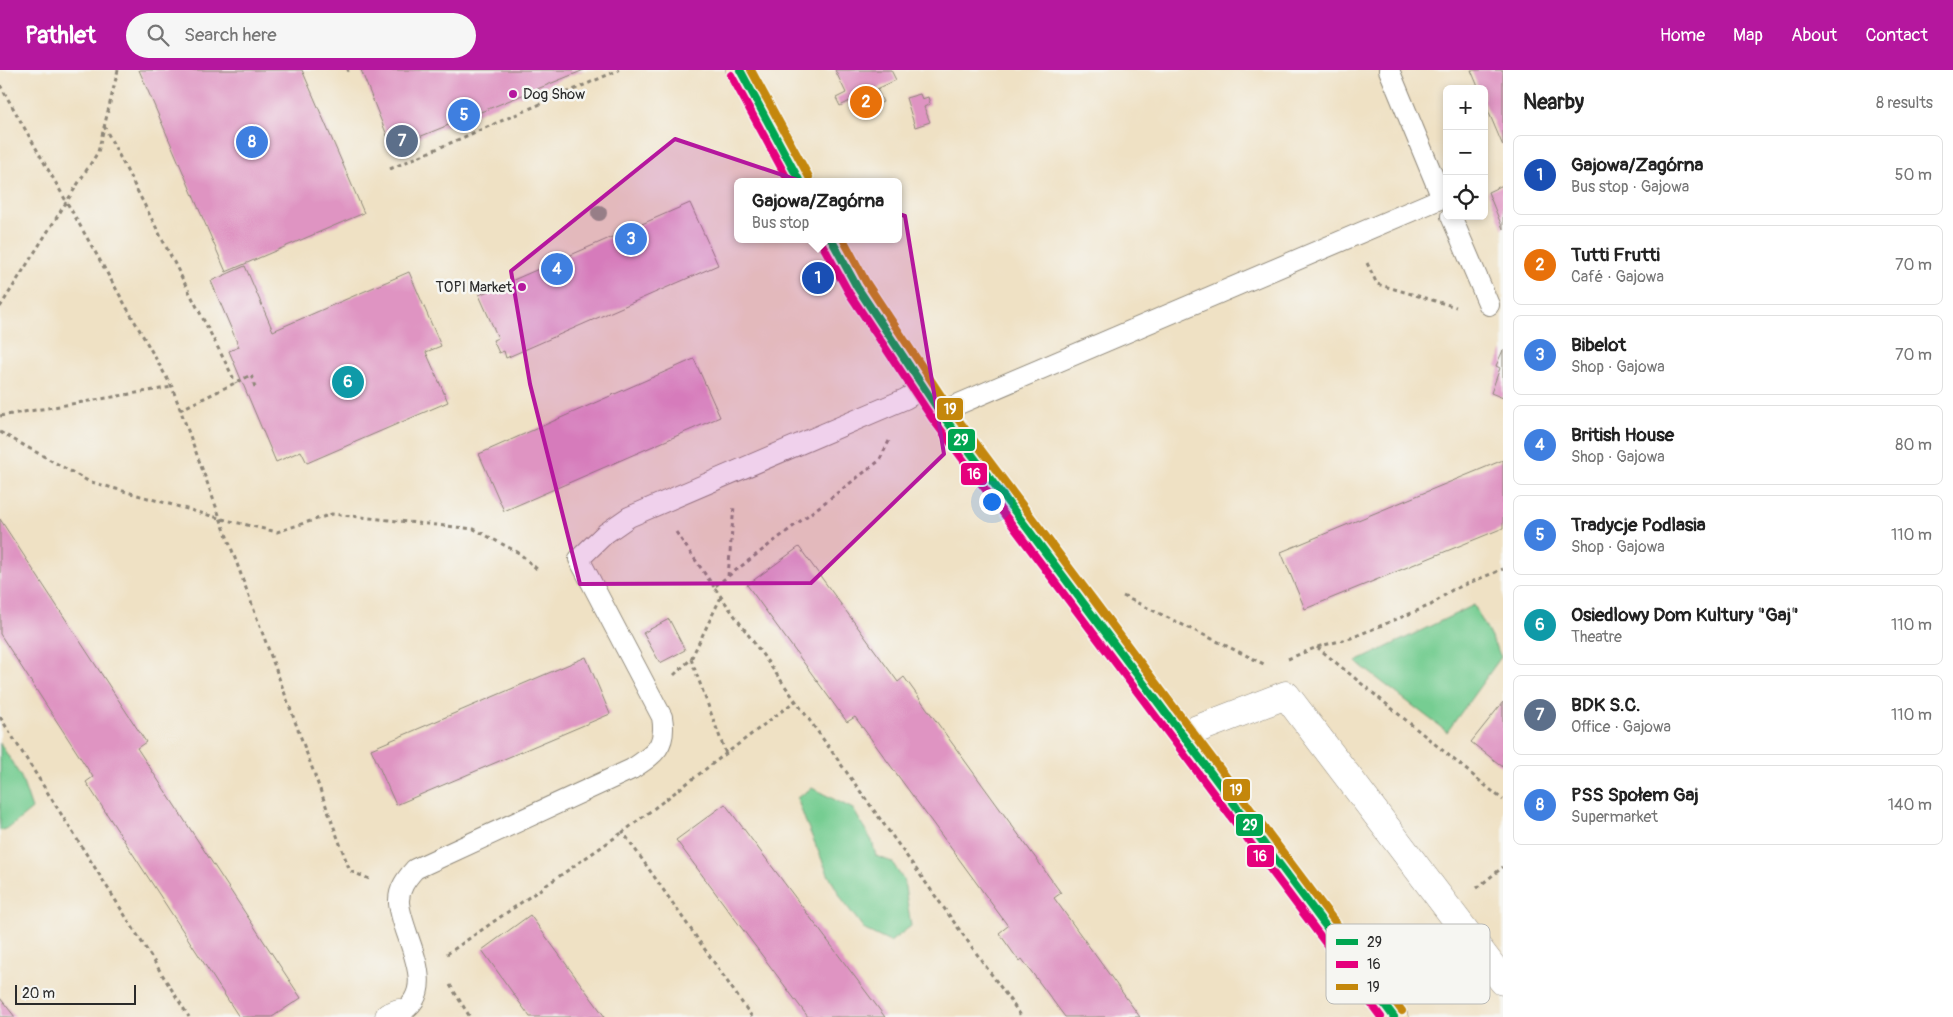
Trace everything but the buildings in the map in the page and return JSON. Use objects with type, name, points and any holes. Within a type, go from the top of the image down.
[{"type":"street","points":[[740,70],[798,178]]},
{"type":"street","points":[[833,243],[857,287],[940,412],[1326,927]]},
{"type":"street","points":[[1182,735],[1286,695],[1460,924]]},
{"type":"street","points":[[1490,964],[1503,981]]},
{"type":"street","points":[[1384,1004],[1394,1017]]},
{"type":"lane","points":[[1389,70],[1443,198]]},
{"type":"lane","points":[[940,412],[1354,235],[1443,204]]},
{"type":"lane","points":[[1452,220],[1489,305]]},
{"type":"lane","points":[[394,1015],[408,1008],[419,990],[419,978],[399,903],[401,890],[415,869],[632,769],[649,758],[659,747],[665,732],[662,717],[579,559],[606,533],[629,517],[905,399],[924,388]]},
{"type":"path","points":[[0,307],[98,152],[118,70]]},
{"type":"path","points":[[390,169],[619,70]]},
{"type":"path","points":[[0,85],[172,387],[350,872],[401,890]]},
{"type":"path","points":[[104,126],[236,383]]},
{"type":"path","points":[[1354,235],[1377,284],[1475,313],[1489,305]]},
{"type":"path","points":[[180,410],[251,375],[255,387]]},
{"type":"path","points":[[0,416],[172,387]]},
{"type":"path","points":[[0,432],[88,481],[222,519],[277,532],[332,514],[474,529],[519,553],[538,570]]},
{"type":"path","points":[[714,587],[880,461],[890,439]]},
{"type":"path","points":[[728,576],[738,470]]},
{"type":"path","points":[[657,505],[720,597],[1022,1017]]},
{"type":"path","points":[[1285,660],[1317,647],[1351,638],[1431,604],[1452,590],[1503,569]]},
{"type":"path","points":[[1122,596],[1269,666],[1261,670]]},
{"type":"path","points":[[651,696],[691,659],[720,597]]},
{"type":"path","points":[[1317,647],[1503,800]]},
{"type":"path","points":[[691,659],[726,754]]},
{"type":"path","points":[[416,965],[437,961],[623,832],[795,701]]},
{"type":"path","points":[[0,716],[189,1017]]},
{"type":"path","points":[[623,832],[752,1017]]},
{"type":"path","points":[[437,961],[460,1003],[470,1017]]},
{"type":"highlighted area","points":[[675,139],[905,216],[944,454],[811,583],[580,584],[530,384],[511,271]]},
{"type":"green space","points":[[1474,605],[1501,657],[1447,732],[1356,662]]},
{"type":"green space","points":[[0,743],[21,777],[32,809],[9,828],[0,831]]},
{"type":"green space","points":[[812,788],[853,809],[872,841],[876,856],[892,862],[904,881],[911,926],[890,942],[865,930],[843,901],[828,874],[797,798]]},
{"type":"transit line","name":"29","points":[[740,70],[798,178]]},
{"type":"transit line","name":"19","points":[[751,70],[809,177]]},
{"type":"transit line","name":"16","points":[[731,75],[787,178]]},
{"type":"transit line","name":"29","points":[[833,243],[857,287],[940,412],[1326,926]]},
{"type":"transit line","name":"19","points":[[845,243],[866,282],[948,406],[1337,924]]},
{"type":"transit line","name":"16","points":[[822,244],[849,293],[932,418],[1326,944]]},
{"type":"transit line","name":"16","points":[[1371,1004],[1381,1017]]},
{"type":"transit line","name":"29","points":[[1384,1004],[1394,1017]]},
{"type":"transit line","name":"19","points":[[1397,1004],[1402,1011]]},
{"type":"place","name":"Dog Show","points":[[513,94]]},
{"type":"place","name":"Tutti Frutti","points":[[866,102]]},
{"type":"place","name":"Tradycje Podlasia","points":[[464,115]]},
{"type":"place","name":"BDK S.C.","points":[[402,141]]},
{"type":"place","name":"PSS Społem Gaj","points":[[252,142]]},
{"type":"place","name":"Bibelot","points":[[631,239]]},
{"type":"place","name":"British House","points":[[557,269]]},
{"type":"place","name":"Gajowa/Zagórna","points":[[818,278]]},
{"type":"place","name":"TOPI Market","points":[[522,287]]},
{"type":"place","name":"Osiedlowy Dom Kultury \"Gaj\"","points":[[348,382]]}]
